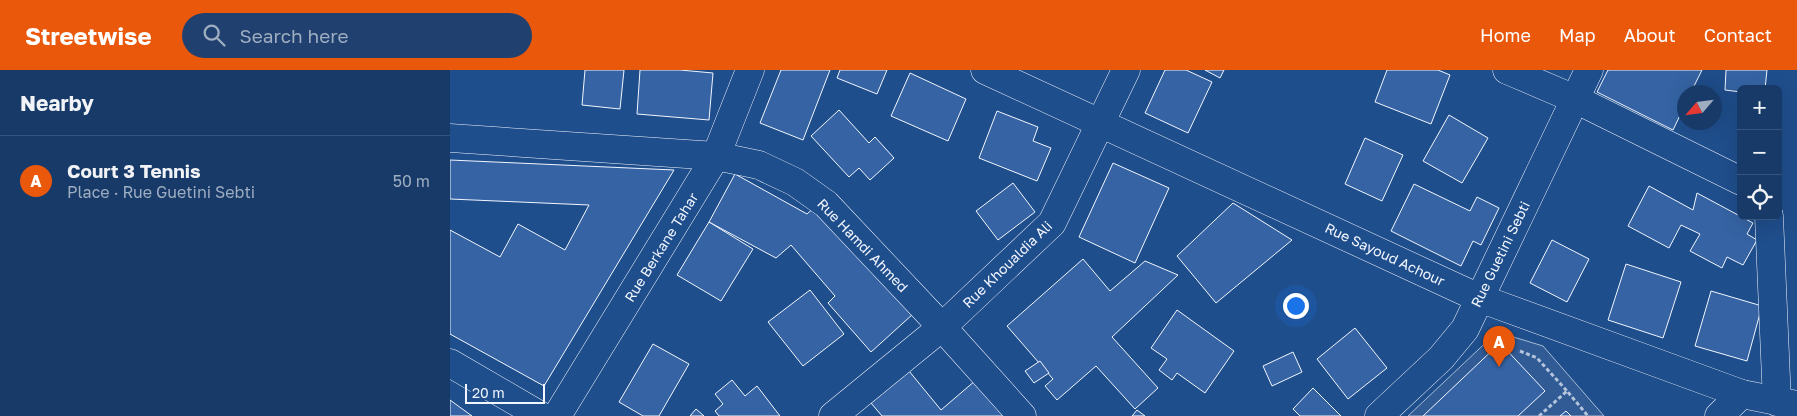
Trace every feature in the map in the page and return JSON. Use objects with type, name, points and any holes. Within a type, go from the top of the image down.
[{"type":"street","name":"Rue Berkane Tahar","points":[[557,416],[716,156],[750,70]]},
{"type":"street","name":"Rue Sayoud Achour","points":[[985,70],[1479,298],[1742,394],[1787,404]]},
{"type":"street","name":"Rue Khoualdia Ali","points":[[833,416],[942,327],[1052,223],[1126,70]]},
{"type":"street","points":[[1507,70],[1575,99],[1737,179]]},
{"type":"street","name":"Rue Guetini Sebti","points":[[1379,416],[1441,358],[1464,329],[1589,70]]},
{"type":"street","name":"Rue Hamdi Ahmed","points":[[450,138],[716,156],[759,165],[795,182],[826,204],[942,327],[1022,416]]},
{"type":"street","points":[[1769,220],[1787,404]]},
{"type":"street","points":[[450,362],[541,416]]},
{"type":"street","points":[[1718,416],[1742,394]]},
{"type":"path","points":[[1520,351],[1538,358],[1588,416]]},
{"type":"path","points":[[1539,416],[1566,391]]},
{"type":"shaded area","points":[[1497,332],[1543,346],[1604,416],[1408,416]]},
{"type":"building","points":[[585,70],[624,70],[620,109],[582,105]]},
{"type":"building","points":[[640,70],[680,70],[713,73],[709,120],[637,114]]},
{"type":"building","points":[[781,70],[830,70],[803,140],[760,123]]},
{"type":"building","points":[[840,70],[887,70],[877,94],[837,78]]},
{"type":"building","points":[[1165,70],[1186,70],[1212,82],[1188,133],[1145,113]]},
{"type":"building","points":[[1205,70],[1224,70],[1220,78]]},
{"type":"building","points":[[1387,70],[1438,70],[1450,75],[1431,124],[1375,102]]},
{"type":"building","points":[[1608,70],[1702,70],[1694,85],[1677,85],[1677,122],[1673,130],[1597,92]]},
{"type":"building","points":[[1726,70],[1767,70],[1765,85],[1737,85],[1737,92],[1725,90]]},
{"type":"building","points":[[910,73],[966,99],[948,141],[891,116]]},
{"type":"building","points":[[839,110],[869,143],[875,137],[894,158],[870,180],[859,168],[849,177],[811,136]]},
{"type":"building","points":[[997,111],[1038,127],[1033,141],[1051,148],[1037,181],[979,158]]},
{"type":"building","points":[[1449,115],[1488,138],[1462,183],[1423,161]]},
{"type":"building","points":[[1365,138],[1403,155],[1382,201],[1345,184]]},
{"type":"building","points":[[450,160],[674,170],[544,386],[450,334],[450,230],[500,257],[518,224],[565,250],[589,205],[450,199]]},
{"type":"building","points":[[1113,163],[1169,188],[1135,263],[1079,237]]},
{"type":"building","points":[[735,174],[807,214],[818,204],[913,314],[871,352],[828,303],[835,296],[791,245],[776,258],[709,222]]},
{"type":"building","points":[[1013,183],[1035,212],[998,240],[976,211]]},
{"type":"building","points":[[1414,184],[1470,211],[1477,197],[1499,208],[1481,245],[1473,241],[1461,266],[1391,231]]},
{"type":"building","points":[[1649,186],[1693,210],[1697,193],[1737,214],[1737,220],[1747,220],[1753,223],[1747,234],[1757,240],[1743,265],[1727,257],[1722,268],[1690,251],[1700,234],[1681,225],[1669,248],[1628,226]]},
{"type":"building","points":[[1233,203],[1292,240],[1216,303],[1177,256]]},
{"type":"building","points":[[709,222],[753,249],[721,301],[677,275]]},
{"type":"building","points":[[1552,240],[1589,259],[1567,302],[1530,283]]},
{"type":"building","points":[[1083,259],[1110,291],[1145,261],[1178,275],[1112,337],[1158,388],[1135,409],[1096,366],[1057,400],[1045,386],[1053,379],[1007,326]]},
{"type":"building","points":[[1626,264],[1681,282],[1663,338],[1608,320]]},
{"type":"building","points":[[810,290],[844,334],[803,366],[768,322]]},
{"type":"building","points":[[1711,291],[1762,306],[1747,361],[1695,346]]},
{"type":"building","points":[[1177,310],[1234,351],[1205,393],[1177,373],[1172,380],[1159,370],[1167,359],[1151,348]]},
{"type":"building","points":[[1355,328],[1387,368],[1348,399],[1317,359]]},
{"type":"building","points":[[1500,343],[1545,391],[1518,416],[1423,416]]},
{"type":"building","points":[[653,344],[689,364],[659,416],[643,416],[619,402]]},
{"type":"building","points":[[1293,352],[1302,372],[1272,386],[1263,366]]},
{"type":"building","points":[[1040,361],[1049,373],[1034,383],[1025,371]]},
{"type":"building","points":[[909,371],[941,410],[983,374],[1018,416],[882,416],[871,403]]},
{"type":"building","points":[[732,380],[745,396],[757,386],[780,416],[719,416],[715,411],[723,404],[715,394]]},
{"type":"building","points":[[1313,388],[1341,416],[1300,416],[1293,409]]},
{"type":"building","points":[[450,400],[472,416],[450,416]]},
{"type":"building","points":[[696,409],[704,416],[690,416]]},
{"type":"building","points":[[1137,410],[1145,416],[1132,416]]},
{"type":"building","points":[[1566,411],[1571,416],[1560,416]]},
{"type":"place","name":"Court 3 Tennis","points":[[1499,367]]}]
